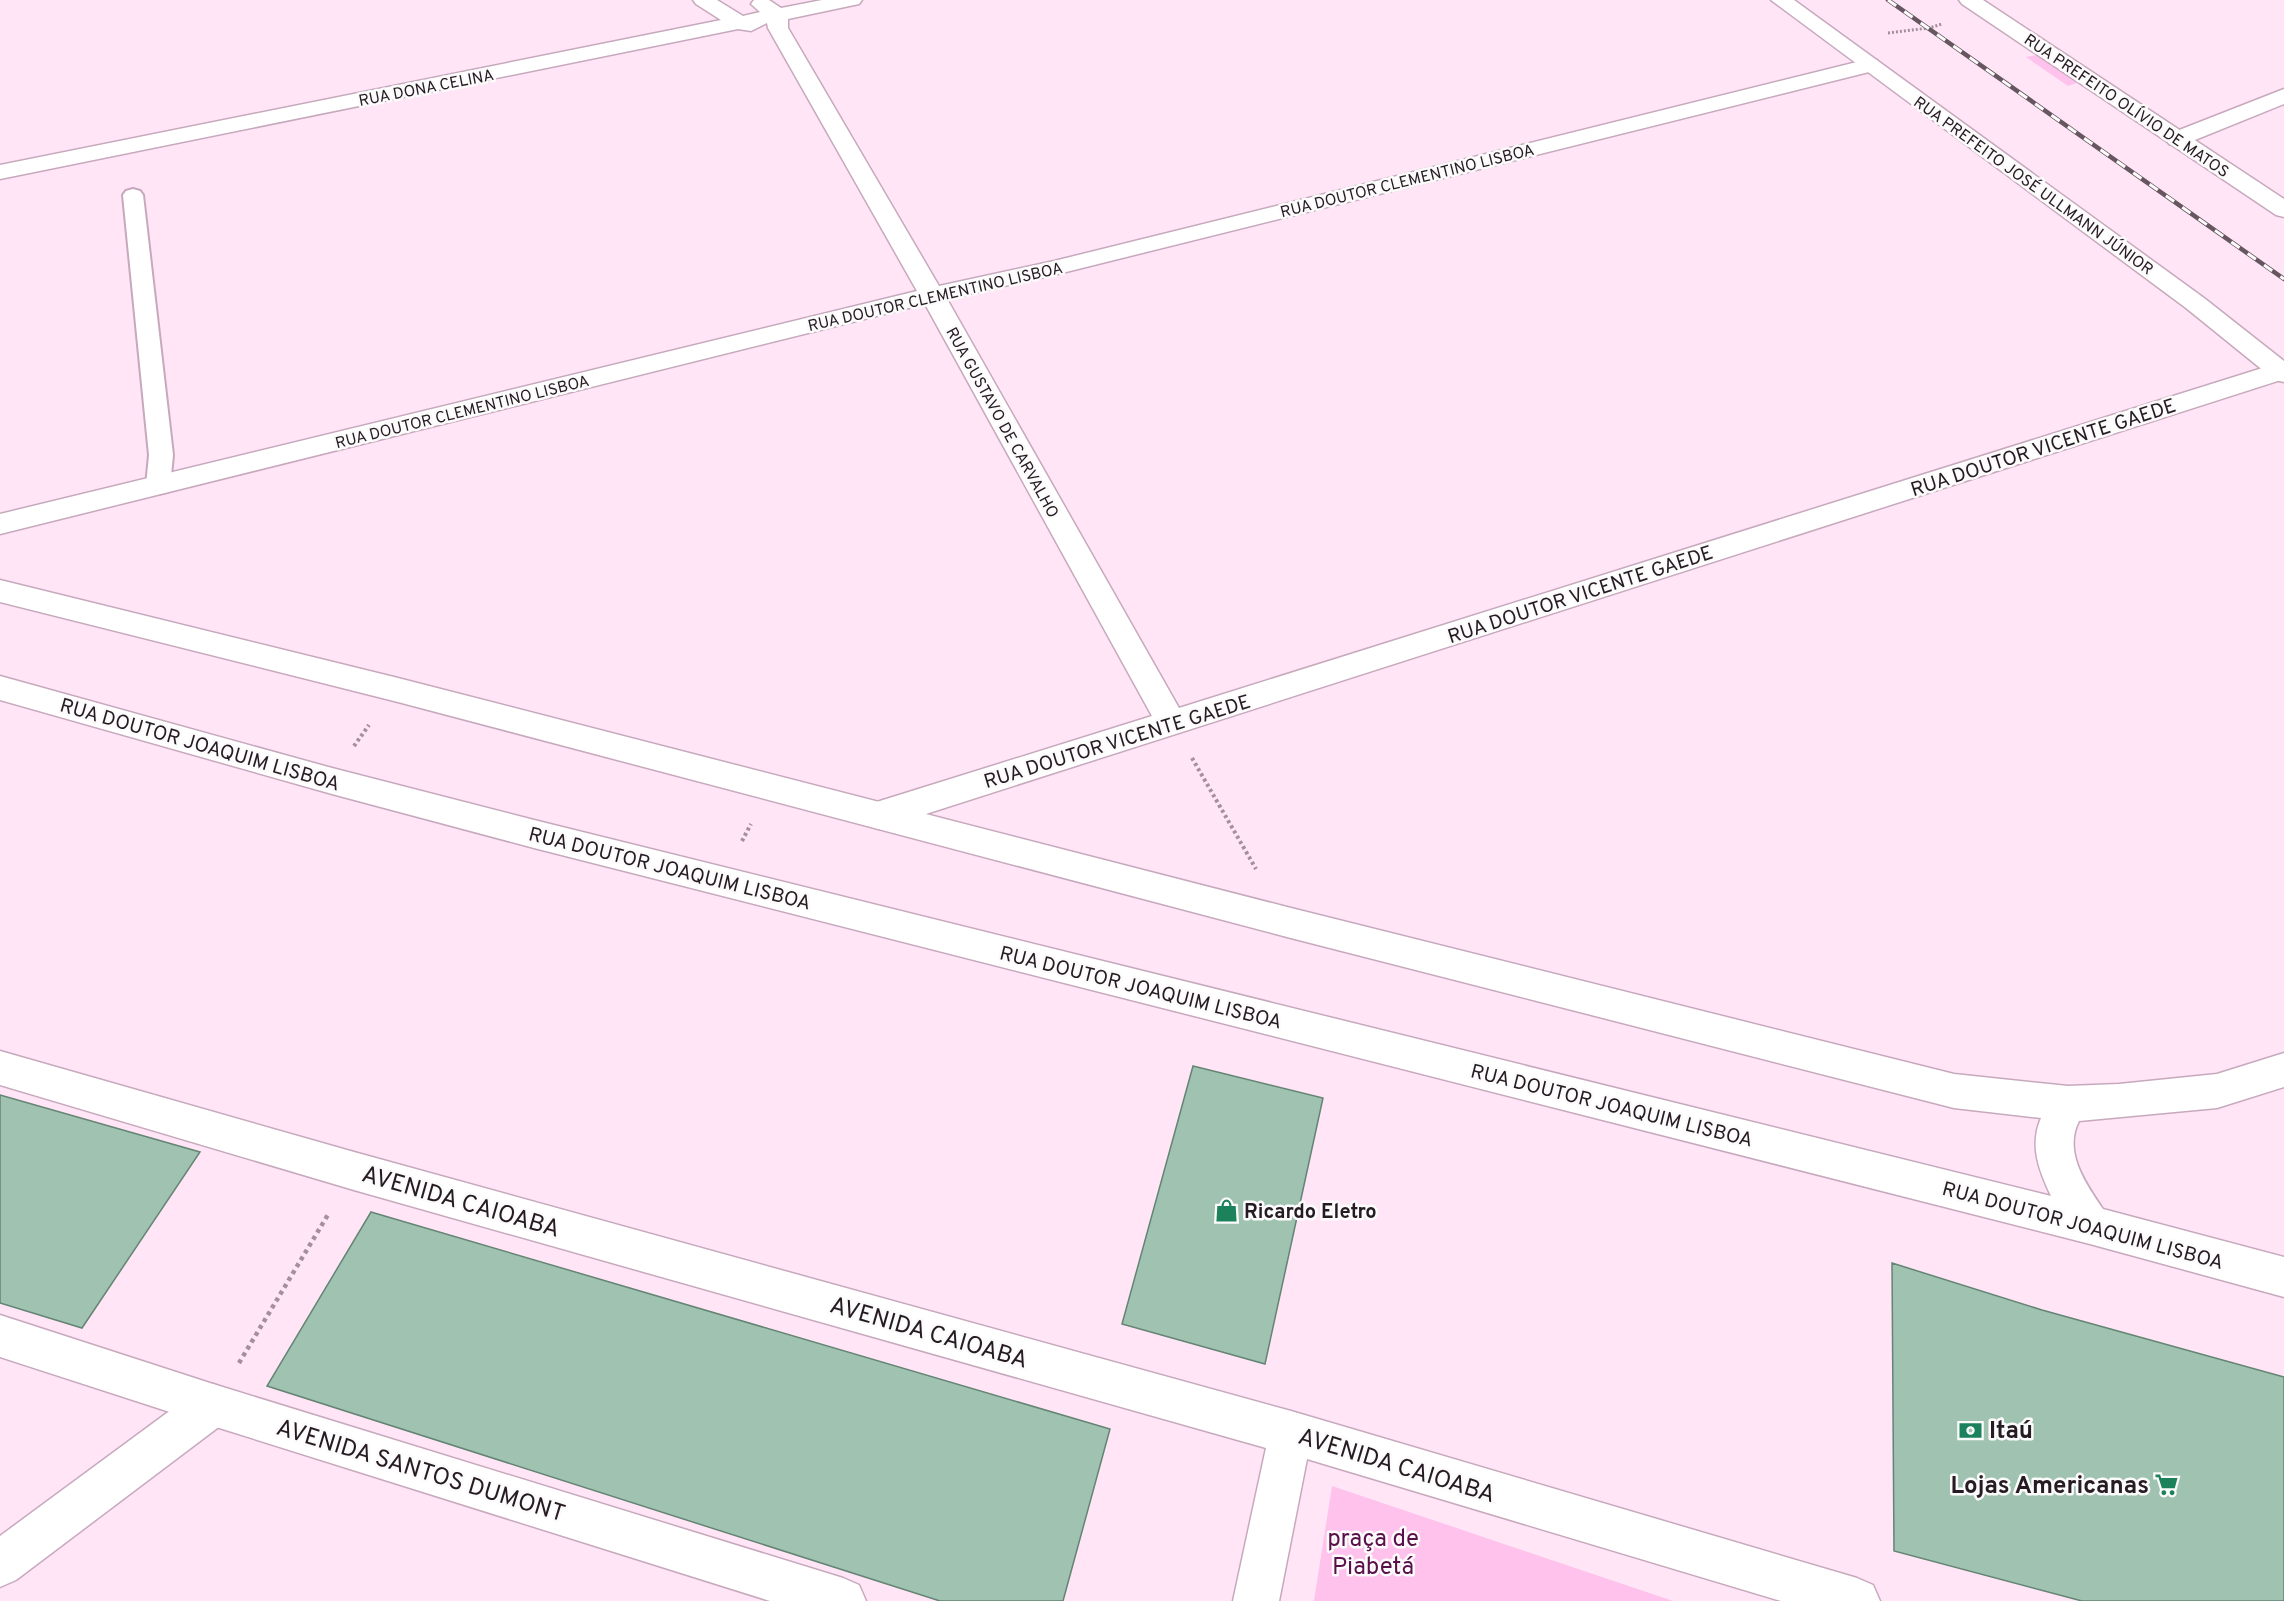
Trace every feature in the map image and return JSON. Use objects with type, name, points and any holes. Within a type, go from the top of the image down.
[{"type":"street","points":[[703,0],[742,24]]},
{"type":"street","name":"RUA GUSTAVO DE CARVALHO","points":[[755,0],[777,22],[1172,724]]},
{"type":"street","name":"RUA DONA CELINA","points":[[0,172],[742,24],[777,22],[852,0]]},
{"type":"street","name":"RUA PREFEITO JOSÉ ULLMANN JÚNIOR","points":[[1780,0],[2195,303],[2283,373]]},
{"type":"street","name":"RUA PREFEITO OLÍVIO DE MATOS","points":[[1969,0],[2284,210]]},
{"type":"street","name":"RUA DOUTOR CLEMENTINO LISBOA","points":[[0,524],[932,295],[1077,262],[1869,65]]},
{"type":"street","points":[[2177,139],[2284,96]]},
{"type":"street","name":"RUA DOUTOR VICENTE GAEDE","points":[[879,815],[2283,373]]},
{"type":"street","points":[[0,591],[398,690],[1287,922],[1954,1090],[2068,1104],[2217,1090],[2284,1070]]},
{"type":"street","name":"RUA DOUTOR JOAQUIM LISBOA","points":[[0,688],[332,781],[722,882],[2090,1225],[2284,1277]]},
{"type":"street","name":"AVENIDA CAIOABA","points":[[0,1068],[354,1171],[1291,1433],[1857,1601]]},
{"type":"street","points":[[2068,1104],[2056,1130],[2056,1160],[2071,1196],[2090,1225]]},
{"type":"street","name":"AVENIDA SANTOS DUMONT","points":[[0,1336],[213,1406],[843,1601]]},
{"type":"street","points":[[0,1564],[213,1406]]},
{"type":"street","points":[[1256,1601],[1291,1433]]},
{"type":"lane","points":[[133,195],[161,455],[158,486]]},
{"type":"path","points":[[1882,33],[1929,28],[1952,21]]},
{"type":"path","points":[[332,781],[363,731],[398,690]]},
{"type":"path","points":[[1172,724],[1287,922]]},
{"type":"path","points":[[722,882],[771,786]]},
{"type":"path","points":[[213,1406],[354,1171]]},
{"type":"green space","points":[[2042,54],[2082,81],[2068,86],[2026,57]]},
{"type":"green space","name":"praça de Piabetá","points":[[1332,1486],[1673,1601],[1314,1601]]},
{"type":"building","name":"Ricardo Eletro","points":[[1193,1066],[1323,1098],[1265,1364],[1122,1324]]},
{"type":"building","points":[[0,1095],[200,1152],[82,1328],[0,1303]]},
{"type":"building","points":[[371,1212],[1110,1429],[1063,1601],[940,1601],[267,1386]]},
{"type":"building","points":[[1892,1263],[2042,1310],[2284,1377],[2284,1601],[2082,1601],[1894,1551]]},
{"type":"railway","points":[[1888,0],[2284,279]]},
{"type":"place","name":"Ricardo Eletro","points":[[1226,1211]]},
{"type":"place","name":"Itaú","points":[[1971,1430]]},
{"type":"place","name":"Lojas Americanas","points":[[2167,1485]]}]
